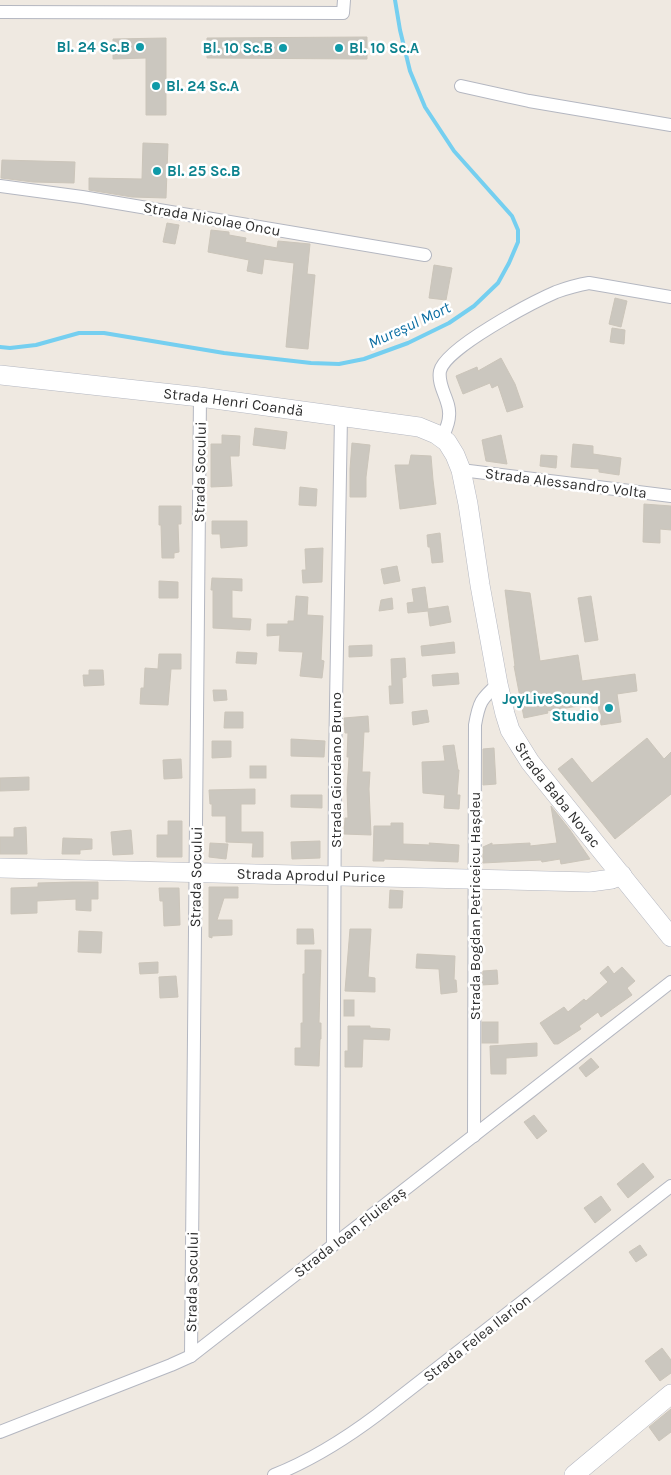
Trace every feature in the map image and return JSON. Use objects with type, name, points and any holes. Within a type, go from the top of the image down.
[{"type":"street","points":[[0,12],[201,6],[343,13],[344,0]]},
{"type":"street","points":[[461,86],[529,101],[671,125]]},
{"type":"street","name":"Strada Nicolae Oncu","points":[[0,186],[82,197],[424,254]]},
{"type":"street","points":[[442,438],[450,416],[439,377],[440,370],[445,362],[467,342],[528,306],[576,285],[589,283],[671,297]]},
{"type":"street","name":"Strada Henri Coandă","points":[[0,375],[200,397],[419,427],[428,430],[447,442],[458,462]]},
{"type":"street","name":"Strada Socului","points":[[191,1356],[200,397]]},
{"type":"street","name":"Strada Giordano Bruno","points":[[333,1244],[335,752],[341,416]]},
{"type":"street","name":"Strada Alessandro Volta","points":[[458,462],[671,496]]},
{"type":"street","name":"Strada Baba Novac","points":[[458,462],[498,684],[510,730],[519,746],[545,781],[671,937]]},
{"type":"street","name":"Strada Bogdan Petriceicu Hașdeu","points":[[474,1136],[476,725],[478,708],[482,699],[498,684]]},
{"type":"street","name":"Strada Aprodul Purice","points":[[0,868],[590,882],[622,876]]},
{"type":"street","name":"Strada Ioan Fluieraș","points":[[0,1432],[191,1356],[671,982]]},
{"type":"street","name":"Strada Felea Ilarion","points":[[274,1475],[322,1453],[370,1421],[671,1186]]},
{"type":"street","points":[[574,1475],[671,1394]]},
{"type":"building","points":[[367,37],[367,59],[207,58],[207,38]]},
{"type":"building","points":[[166,38],[166,115],[146,115],[146,58],[113,59],[113,39]]},
{"type":"building","points":[[143,143],[168,144],[166,198],[132,197],[89,190],[89,178],[142,179]]},
{"type":"building","points":[[2,160],[75,162],[74,183],[33,182],[1,178]]},
{"type":"building","points":[[167,223],[179,225],[175,244],[163,242]]},
{"type":"building","points":[[211,230],[229,232],[229,235],[246,238],[245,242],[277,248],[278,241],[310,244],[307,274],[315,275],[308,349],[286,347],[294,263],[264,259],[262,274],[247,271],[249,260],[208,252]]},
{"type":"building","points":[[434,265],[452,268],[446,300],[429,298]]},
{"type":"building","points":[[615,298],[627,301],[621,327],[609,324]]},
{"type":"building","points":[[612,328],[625,330],[624,344],[610,342]]},
{"type":"building","points":[[501,358],[515,384],[523,407],[507,412],[498,385],[492,388],[490,383],[463,394],[456,376],[477,367],[478,371]]},
{"type":"building","points":[[255,428],[287,432],[285,449],[253,445]]},
{"type":"building","points":[[222,435],[240,436],[239,456],[230,456],[232,486],[211,487],[211,444],[222,444]]},
{"type":"building","points":[[501,435],[507,464],[486,461],[482,440]]},
{"type":"building","points":[[352,443],[370,445],[366,477],[366,497],[350,497]]},
{"type":"building","points":[[573,444],[593,446],[593,454],[621,458],[619,475],[599,472],[599,469],[571,467]]},
{"type":"building","points":[[411,455],[431,456],[436,504],[400,509],[395,465],[409,465]]},
{"type":"building","points":[[541,455],[557,456],[556,468],[540,466]]},
{"type":"building","points":[[300,487],[317,489],[316,506],[299,505]]},
{"type":"building","points":[[644,504],[671,506],[671,530],[660,529],[660,543],[643,542]]},
{"type":"building","points":[[159,506],[181,506],[181,524],[178,524],[179,552],[174,553],[174,558],[162,558]]},
{"type":"building","points":[[212,521],[247,521],[247,546],[221,548],[220,534],[212,534]]},
{"type":"building","points":[[440,533],[443,562],[432,563],[427,535]]},
{"type":"building","points":[[323,548],[322,582],[303,583],[302,570],[306,570],[305,549]]},
{"type":"building","points":[[397,566],[400,581],[384,584],[381,569]]},
{"type":"building","points":[[212,578],[242,579],[242,591],[232,590],[232,618],[251,619],[250,630],[213,628]]},
{"type":"building","points":[[159,581],[178,582],[178,598],[159,598]]},
{"type":"building","points":[[425,587],[428,609],[448,606],[451,622],[430,626],[428,611],[408,613],[407,603],[414,602],[412,589]]},
{"type":"building","points":[[505,590],[530,593],[540,661],[578,655],[582,681],[635,674],[637,691],[617,694],[621,722],[601,725],[598,703],[547,711],[548,713],[524,718],[514,666]]},
{"type":"building","points":[[296,596],[308,597],[307,615],[323,616],[321,660],[324,661],[322,678],[300,676],[303,652],[279,651],[280,635],[267,636],[267,624],[288,624],[288,621],[294,621]]},
{"type":"building","points":[[591,596],[598,640],[585,642],[578,598]]},
{"type":"building","points":[[392,598],[393,609],[379,611],[381,600]]},
{"type":"building","points":[[454,642],[455,653],[422,656],[421,646]]},
{"type":"building","points":[[372,645],[372,656],[349,657],[349,646]]},
{"type":"building","points":[[237,652],[257,653],[256,664],[236,663]]},
{"type":"building","points":[[159,654],[181,654],[181,669],[171,669],[168,705],[140,704],[141,688],[144,688],[145,668],[158,669]]},
{"type":"building","points":[[405,658],[406,677],[402,678],[403,703],[390,704],[389,686],[392,686],[391,659]]},
{"type":"building","points":[[89,670],[103,670],[104,685],[84,686],[83,675],[89,675]]},
{"type":"building","points":[[458,673],[459,684],[433,686],[432,675]]},
{"type":"building","points":[[213,690],[226,690],[227,700],[214,701]]},
{"type":"building","points":[[427,710],[429,722],[413,725],[412,712]]},
{"type":"building","points":[[225,712],[243,712],[243,728],[224,728]]},
{"type":"building","points":[[368,716],[369,732],[364,732],[362,772],[370,772],[371,835],[344,834],[345,818],[348,818],[349,757],[347,757],[348,733],[345,733],[344,718]]},
{"type":"building","points":[[647,738],[664,759],[671,752],[671,794],[615,839],[558,769],[572,758],[592,783]]},
{"type":"building","points":[[291,739],[325,741],[324,757],[291,756]]},
{"type":"building","points":[[212,741],[231,741],[231,757],[212,758]]},
{"type":"building","points":[[454,745],[459,770],[457,795],[460,795],[459,809],[444,808],[445,795],[423,793],[422,762],[445,761],[443,746]]},
{"type":"building","points":[[494,748],[496,784],[483,785],[483,749]]},
{"type":"building","points":[[181,759],[182,778],[164,779],[163,760]]},
{"type":"building","points":[[250,766],[266,766],[266,778],[250,778]]},
{"type":"building","points":[[29,777],[29,790],[0,791],[0,778]]},
{"type":"building","points":[[255,789],[255,804],[241,804],[241,832],[263,832],[263,857],[252,857],[253,843],[226,842],[226,816],[212,816],[212,804],[210,804],[209,790]]},
{"type":"building","points":[[291,795],[322,795],[322,808],[291,807]]},
{"type":"building","points":[[551,806],[590,859],[561,864],[560,859],[542,862],[541,860],[483,863],[483,847],[492,843],[492,845],[530,843],[530,846],[557,843]]},
{"type":"building","points":[[168,821],[182,821],[182,857],[157,857],[157,835],[168,835]]},
{"type":"building","points":[[391,823],[403,823],[403,844],[459,845],[458,862],[384,859],[384,861],[373,861],[374,826],[391,826]]},
{"type":"building","points":[[26,827],[27,854],[0,854],[0,837],[14,837],[14,828]]},
{"type":"building","points":[[131,830],[133,854],[113,855],[111,832]]},
{"type":"building","points":[[63,838],[92,839],[92,849],[80,850],[80,854],[62,854]]},
{"type":"building","points":[[320,841],[320,858],[292,859],[291,842]]},
{"type":"building","points":[[210,843],[228,844],[226,859],[209,857]]},
{"type":"building","points":[[98,882],[98,899],[91,899],[91,911],[76,910],[76,899],[37,901],[37,913],[11,914],[11,888],[38,887],[38,883]]},
{"type":"building","points":[[209,887],[238,887],[238,898],[224,898],[217,920],[232,920],[232,935],[209,937]]},
{"type":"building","points":[[159,888],[179,888],[180,925],[164,926],[163,901],[160,901]]},
{"type":"building","points":[[390,890],[403,891],[402,908],[389,908]]},
{"type":"building","points":[[297,929],[313,929],[314,944],[297,944]]},
{"type":"building","points":[[350,929],[371,929],[368,977],[375,978],[375,992],[345,991]]},
{"type":"building","points":[[79,931],[102,932],[101,953],[78,952]]},
{"type":"building","points":[[305,950],[321,950],[319,1023],[321,1023],[321,1039],[319,1066],[295,1065],[295,1048],[301,1048]]},
{"type":"building","points":[[417,954],[455,956],[454,980],[456,980],[457,992],[441,994],[439,969],[416,968]]},
{"type":"building","points":[[158,962],[158,973],[140,974],[139,963]]},
{"type":"building","points":[[608,966],[614,974],[622,967],[635,981],[627,988],[632,995],[601,1017],[598,1012],[579,1026],[581,1029],[558,1044],[554,1044],[540,1023],[564,1007],[568,1012],[584,999],[586,1001],[608,982],[600,973]]},
{"type":"building","points":[[497,970],[498,984],[482,985],[483,971]]},
{"type":"building","points":[[176,976],[178,997],[160,998],[159,977]]},
{"type":"building","points":[[344,1000],[354,1000],[354,1016],[344,1016]]},
{"type":"building","points":[[482,1022],[498,1022],[498,1043],[482,1043]]},
{"type":"building","points":[[348,1026],[370,1026],[370,1028],[390,1029],[389,1040],[363,1039],[362,1067],[345,1067],[345,1051],[348,1051]]},
{"type":"building","points":[[537,1043],[537,1056],[506,1058],[506,1074],[491,1074],[490,1046]]},
{"type":"building","points":[[591,1058],[599,1067],[586,1077],[579,1068]]},
{"type":"building","points":[[534,1115],[547,1131],[537,1139],[524,1122]]},
{"type":"building","points":[[643,1163],[654,1177],[628,1198],[617,1184]]},
{"type":"building","points":[[601,1196],[611,1210],[595,1223],[584,1208]]},
{"type":"building","points":[[640,1245],[647,1255],[636,1262],[629,1252]]},
{"type":"building","points":[[662,1348],[671,1360],[671,1373],[660,1381],[645,1361]]},
{"type":"building","points":[[671,1409],[671,1432],[659,1441],[649,1427]]},
{"type":"waterway","name":"Mureșul Mort","points":[[0,347],[10,348],[36,345],[79,333],[104,333],[224,353],[311,363],[339,364],[364,359],[408,343],[449,323],[474,306],[498,283],[518,242],[518,230],[512,216],[454,151],[425,107],[410,71],[395,0]]},
{"type":"place","name":"Bl. 24 Sc.B","points":[[140,47]]},
{"type":"place","name":"Bl. 10 Sc.B","points":[[283,48]]},
{"type":"place","name":"Bl. 10 Sc.A","points":[[339,48]]},
{"type":"place","name":"Bl. 24 Sc.A","points":[[156,86]]},
{"type":"place","name":"Bl. 25 Sc.B","points":[[157,171]]},
{"type":"place","name":"JoyLiveSound Studio","points":[[609,708]]}]
